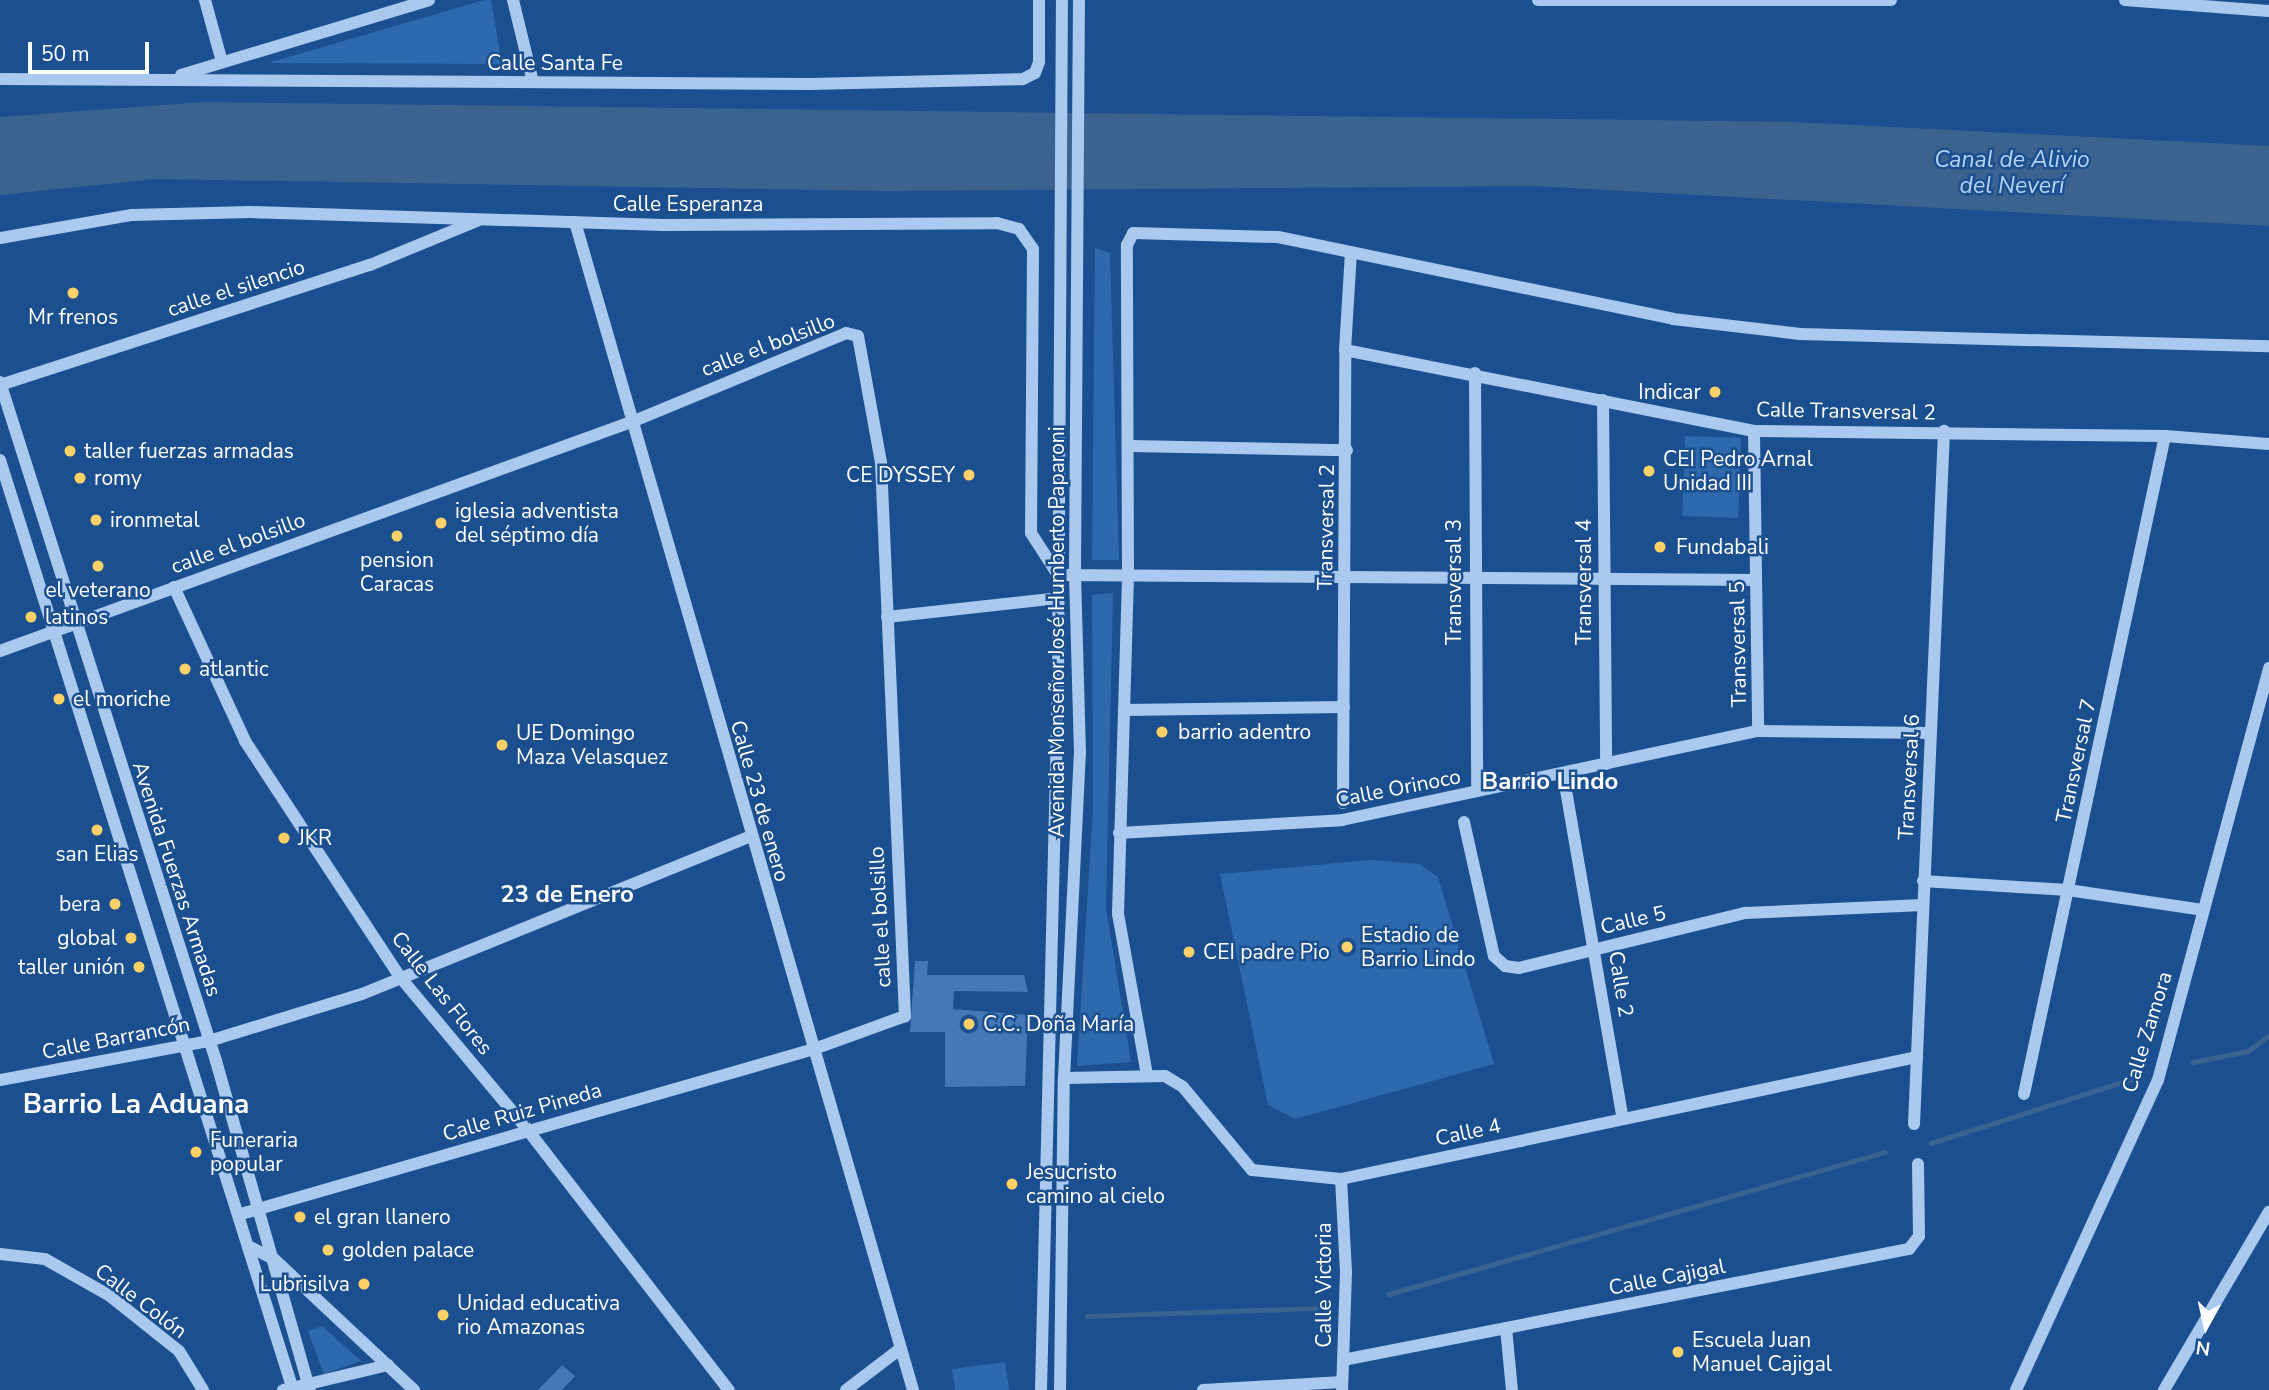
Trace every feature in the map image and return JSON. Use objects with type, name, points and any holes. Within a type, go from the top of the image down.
[{"type":"street","points":[[205,0],[222,62]]},
{"type":"street","points":[[177,77],[429,0]]},
{"type":"street","points":[[513,0],[533,82]]},
{"type":"street","name":"Calle Santa Fe","points":[[0,79],[177,77],[810,85],[1023,79],[1035,73],[1039,62],[1039,0]]},
{"type":"street","name":"Avenida Monseñor José Humberto Paparoni","points":[[1041,1390],[1058,598],[1057,222],[1062,0]]},
{"type":"street","name":"Avenida Monseñor José Humberto Paparoni","points":[[1060,1390],[1064,1078],[1079,787],[1076,106],[1079,0]]},
{"type":"street","points":[[1538,0],[1891,0]]},
{"type":"street","points":[[2125,0],[2269,11]]},
{"type":"street","name":"Calle Esperanza","points":[[0,238],[132,215],[250,212],[575,222],[997,223],[1019,229],[1033,249],[1031,533],[1058,575]]},
{"type":"street","name":"calle el silencio","points":[[0,384],[370,265],[480,219]]},
{"type":"street","name":"Calle 23 de enero","points":[[575,222],[634,421],[749,837],[913,1390]]},
{"type":"street","points":[[1147,1075],[1118,914],[1130,446],[1127,245],[1133,233],[1278,237],[1673,319],[1800,334],[2269,346]]},
{"type":"street","name":"Transversal 2","points":[[1343,803],[1347,450],[1345,350],[1351,253]]},
{"type":"street","name":"calle el bolsillo","points":[[0,652],[76,627],[174,587],[634,421],[846,334],[858,336],[881,462],[905,1016],[814,1049]]},
{"type":"street","name":"Calle Transversal 2","points":[[1345,350],[1475,373],[1754,431],[1944,431],[2165,436],[2269,444]]},
{"type":"street","name":"Transversal 3","points":[[1475,373],[1472,579],[1477,791]]},
{"type":"street","name":"Avenida Fuerzas Armadas","points":[[0,384],[209,1041],[261,1211],[309,1388]]},
{"type":"street","name":"Transversal 4","points":[[1604,400],[1606,764]]},
{"type":"street","name":"Transversal 5","points":[[1754,431],[1758,731]]},
{"type":"street","name":"Transversal 6","points":[[1914,1124],[1944,431]]},
{"type":"street","name":"Transversal 7","points":[[2024,1094],[2165,436]]},
{"type":"street","points":[[1130,446],[1347,450]]},
{"type":"street","name":"Avenida Fuerzas Armadas","points":[[0,460],[188,1043],[241,1214],[290,1389]]},
{"type":"street","points":[[1058,575],[1756,580]]},
{"type":"street","name":"Calle Las Flores","points":[[174,587],[245,741],[401,977],[527,1129],[729,1390]]},
{"type":"street","points":[[887,618],[1058,598]]},
{"type":"street","name":"Calle Zamora","points":[[2018,1389],[2158,1080],[2203,910],[2265,696],[2269,668]]},
{"type":"street","points":[[1124,710],[1344,707]]},
{"type":"street","name":"Calle Orinoco","points":[[1119,834],[1342,820],[1758,731],[1930,733]]},
{"type":"street","name":"Calle 2","points":[[1563,773],[1623,1119]]},
{"type":"street","name":"Calle 5","points":[[1464,822],[1494,956],[1505,966],[1519,968],[1745,913],[1923,905]]},
{"type":"street","name":"Calle Barrancón","points":[[0,1080],[209,1041],[401,977],[749,837]]},
{"type":"street","points":[[1923,881],[2068,890],[2203,910]]},
{"type":"street","name":"Calle Ruiz Pineda","points":[[241,1214],[261,1211],[527,1129],[814,1049]]},
{"type":"street","name":"Calle 4","points":[[1064,1078],[1147,1075],[1176,1080],[1252,1170],[1341,1179],[1917,1057]]},
{"type":"street","name":"Calle Cajigal","points":[[1343,1360],[1909,1249],[1919,1236],[1918,1164]]},
{"type":"street","name":"Calle Victoria","points":[[1341,1179],[1342,1386]]},
{"type":"street","points":[[2164,1390],[2269,1212]]},
{"type":"street","points":[[250,1247],[274,1259],[414,1390]]},
{"type":"street","name":"Calle Colón","points":[[0,1254],[45,1259],[110,1297],[178,1351],[203,1390]]},
{"type":"street","points":[[1506,1328],[1512,1390]]},
{"type":"street","points":[[846,1390],[900,1349]]},
{"type":"street","points":[[290,1389],[309,1388],[388,1366]]},
{"type":"street","points":[[1203,1390],[1342,1386]]},
{"type":"shaded area","points":[[484,0],[491,0],[502,64],[268,63]]},
{"type":"shaded area","points":[[1095,248],[1110,253],[1119,560],[1092,560]]},
{"type":"shaded area","points":[[1685,436],[1741,438],[1738,518],[1682,516]]},
{"type":"shaded area","points":[[1113,593],[1106,908],[1131,1062],[1077,1066],[1093,809],[1092,595]]},
{"type":"shaded area","name":"Estadio de Barrio Lindo","points":[[1370,860],[1419,864],[1438,877],[1494,1064],[1295,1119],[1268,1105],[1220,874]]},
{"type":"shaded area","points":[[322,1326],[361,1361],[324,1374],[308,1331]]},
{"type":"shaded area","points":[[1005,1362],[1009,1390],[955,1390],[952,1369]]},
{"type":"water","name":"Canal de Alivio del Neverí","points":[[204,102],[1794,122],[2269,146],[2269,226],[1533,186],[887,191],[155,179],[0,195],[0,117]]},
{"type":"building","name":"C.C. Doña María","points":[[915,961],[928,961],[927,975],[1024,975],[1028,992],[954,991],[953,1009],[1028,1015],[1025,1086],[945,1087],[945,1032],[910,1032]]},
{"type":"building","points":[[562,1365],[575,1376],[562,1390],[538,1390]]},
{"type":"waterway","points":[[2193,1062],[2248,1051],[2269,1035]]},
{"type":"waterway","points":[[1931,1143],[2138,1077]]},
{"type":"waterway","points":[[1389,1294],[1885,1152]]},
{"type":"waterway","points":[[1087,1316],[1316,1308]]},
{"type":"place","name":"Mr frenos","points":[[73,293]]},
{"type":"place","name":"Indicar","points":[[1715,392]]},
{"type":"place","name":"taller fuerzas armadas","points":[[70,451]]},
{"type":"place","name":"CEI Pedro Arnal Unidad III","points":[[1649,471]]},
{"type":"place","name":"CE DYSSEY","points":[[969,475]]},
{"type":"place","name":"romy","points":[[80,478]]},
{"type":"place","name":"ironmetal","points":[[96,520]]},
{"type":"place","name":"iglesia adventista del séptimo día","points":[[441,523]]},
{"type":"place","name":"pension Caracas","points":[[397,536]]},
{"type":"place","name":"Fundabali","points":[[1660,547]]},
{"type":"place","name":"el veterano","points":[[98,566]]},
{"type":"place","name":"latinos","points":[[31,617]]},
{"type":"place","name":"atlantic","points":[[185,669]]},
{"type":"place","name":"el moriche","points":[[59,699]]},
{"type":"place","name":"barrio adentro","points":[[1162,732]]},
{"type":"place","name":"UE Domingo Maza Velasquez","points":[[502,745]]},
{"type":"place","name":"san Elias","points":[[97,830]]},
{"type":"place","name":"JKR","points":[[284,838]]},
{"type":"place","name":"bera","points":[[115,904]]},
{"type":"place","name":"global","points":[[131,938]]},
{"type":"place","name":"Estadio de Barrio Lindo","points":[[1347,947]]},
{"type":"place","name":"CEI padre Pio","points":[[1189,952]]},
{"type":"place","name":"taller unión","points":[[139,967]]},
{"type":"place","name":"C.C. Doña María","points":[[969,1024]]},
{"type":"place","name":"Funeraria popular","points":[[196,1152]]},
{"type":"place","name":"Jesucristo camino al cielo","points":[[1012,1184]]},
{"type":"place","name":"el gran llanero","points":[[300,1217]]},
{"type":"place","name":"golden palace","points":[[328,1250]]},
{"type":"place","name":"Lubrisilva","points":[[364,1284]]},
{"type":"place","name":"Unidad educativa rio Amazonas","points":[[443,1315]]},
{"type":"place","name":"Escuela Juan Manuel Cajigal","points":[[1678,1352]]},
{"type":"district","name":"Barrio Lindo","points":[[1550,782]]},
{"type":"district","name":"23 de Enero","points":[[567,895]]},
{"type":"district","name":"Barrio La Aduana","points":[[136,1104]]}]
